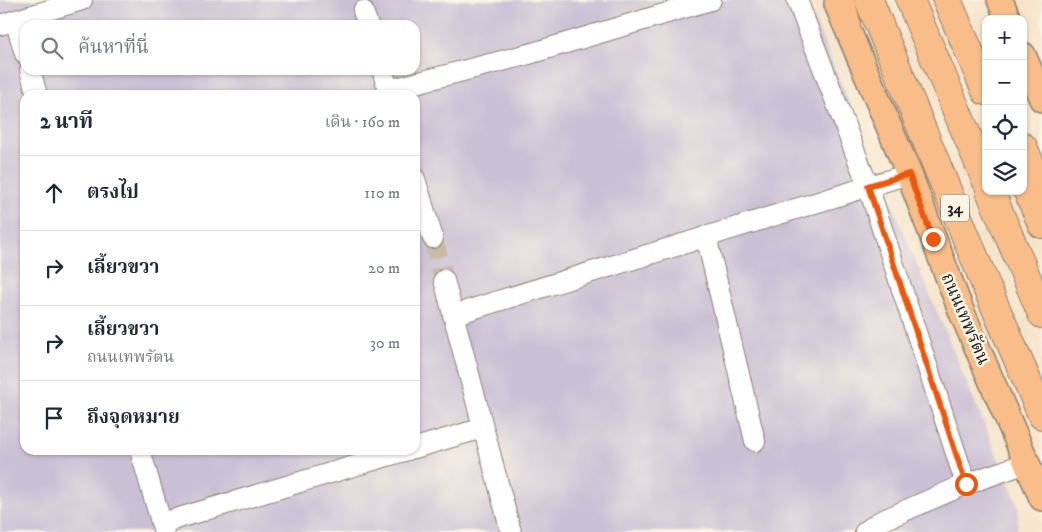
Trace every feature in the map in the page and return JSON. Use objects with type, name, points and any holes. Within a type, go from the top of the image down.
[{"type":"highway","name":"ถนนเทพรัตน","points":[[869,0],[987,288],[1042,415]]},
{"type":"highway","points":[[910,0],[982,171]]},
{"type":"highway","points":[[947,0],[982,82]]},
{"type":"highway","points":[[960,0],[982,50]]},
{"type":"highway","points":[[1024,150],[1042,190]]},
{"type":"highway","points":[[1027,189],[1042,224]]},
{"type":"highway","points":[[992,195],[1042,314]]},
{"type":"main road","points":[[1000,0],[1006,15]]},
{"type":"main road","name":"ถนนเทพรัตน","points":[[840,7],[909,174],[960,308],[1042,498]]},
{"type":"main road","points":[[1025,60],[1042,99]]},
{"type":"lane","points":[[20,45],[8,22],[82,0]]},
{"type":"lane","points":[[400,90],[710,0]]},
{"type":"lane","points":[[797,0],[868,186],[966,484]]},
{"type":"lane","points":[[31,75],[36,90]]},
{"type":"lane","points":[[384,75],[388,90]]},
{"type":"lane","points":[[453,315],[909,174]]},
{"type":"lane","points":[[420,214],[433,238]]},
{"type":"lane","points":[[706,236],[755,441]]},
{"type":"lane","points":[[444,280],[511,532]]},
{"type":"lane","points":[[420,447],[483,428]]},
{"type":"lane","points":[[141,455],[163,528],[392,455]]},
{"type":"lane","points":[[865,532],[879,522],[966,484],[1027,463]]},
{"type":"shaded area","points":[[0,0],[806,0],[1019,507],[1017,532],[0,532]]},
{"type":"tunnel","points":[[433,238],[444,280]]},
{"type":"route","points":[[933,239],[909,174],[868,186],[966,484]]}]
